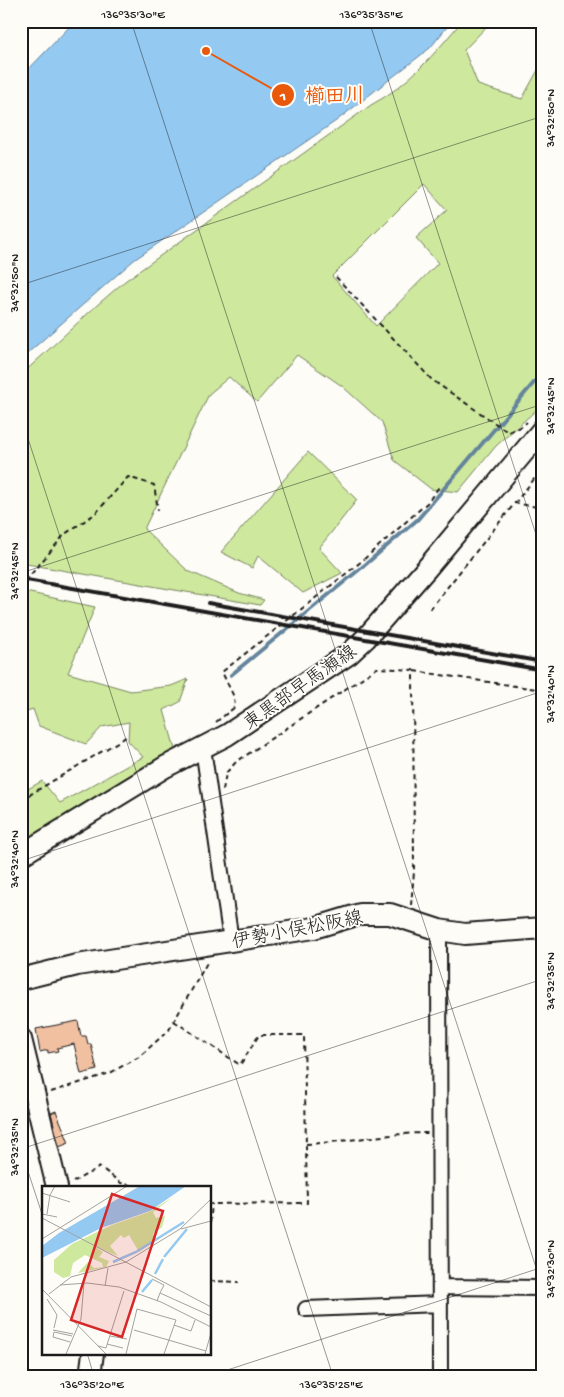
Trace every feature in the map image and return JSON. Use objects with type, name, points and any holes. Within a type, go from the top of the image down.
[{"type":"main road","name":"東黒部早馬瀬線","points":[[21,855],[166,767],[203,748],[262,713],[349,654],[366,638],[536,421]]},
{"type":"main road","name":"伊勢小俣松阪線","points":[[21,979],[77,965],[314,928],[360,914],[384,914],[410,919],[439,930],[482,934],[543,928]]},
{"type":"main road","points":[[21,1040],[36,1098],[64,1185]]},
{"type":"main road","points":[[90,1376],[93,1354]]},
{"type":"street","points":[[203,748],[221,943]]},
{"type":"street","points":[[439,930],[440,1376]]},
{"type":"street","points":[[440,1287],[540,1288]]},
{"type":"street","points":[[306,1309],[440,1304]]},
{"type":"path","points":[[336,277],[432,380],[508,432],[536,421],[543,408]]},
{"type":"path","points":[[430,609],[543,468]]},
{"type":"path","points":[[21,589],[28,578],[66,534],[95,514],[128,477],[154,485],[158,510]]},
{"type":"path","points":[[214,723],[235,707],[234,697],[222,672],[362,561],[427,503],[439,487]]},
{"type":"path","points":[[514,503],[543,508]]},
{"type":"path","points":[[222,799],[226,773],[244,756],[377,668],[413,670],[543,690]]},
{"type":"path","points":[[410,919],[414,872],[413,670]]},
{"type":"path","points":[[21,800],[126,737]]},
{"type":"path","points":[[36,1098],[123,1066],[156,1043],[169,1030],[210,956],[221,943]]},
{"type":"path","points":[[174,1021],[240,1065],[259,1035],[304,1035],[306,1203],[211,1204]]},
{"type":"path","points":[[306,1144],[349,1141],[395,1133],[438,1132]]},
{"type":"path","points":[[64,1185],[100,1167],[121,1183],[134,1186]]},
{"type":"path","points":[[211,1281],[239,1282]]},
{"type":"green space","points":[[462,21],[492,21],[464,50],[478,85],[522,99],[543,61],[543,404],[496,446],[458,492],[431,489],[394,460],[382,422],[342,386],[297,355],[257,402],[229,377],[209,394],[144,529],[188,571],[239,593],[264,600],[260,605],[21,563],[21,375],[125,281],[397,88],[421,68]],"holes":[[[424,184],[447,210],[416,238],[438,263],[376,326],[332,276]]]},
{"type":"green space","points":[[308,452],[357,500],[319,548],[342,573],[303,593],[258,556],[252,568],[221,552]]},
{"type":"green space","points":[[21,591],[95,607],[68,673],[131,691],[171,686],[188,679],[180,702],[164,710],[176,753],[21,847],[21,793],[42,781],[60,803],[143,757],[128,741],[129,722],[102,727],[86,744],[39,726],[33,709],[21,713]]},
{"type":"water","points":[[75,21],[452,21],[430,48],[336,121],[134,260],[21,359],[21,77]]},
{"type":"building","points":[[78,1021],[81,1036],[86,1036],[88,1044],[91,1044],[97,1070],[81,1074],[74,1044],[57,1048],[58,1051],[48,1053],[48,1050],[40,1052],[36,1029]]},
{"type":"building","points":[[56,1111],[69,1143],[59,1147],[51,1113]]},
{"type":"waterway","points":[[231,675],[418,519],[543,372]]},
{"type":"railway","points":[[21,579],[543,670]]},
{"type":"railway","points":[[208,603],[543,662]]},
{"type":"place","name":"櫛田川","points":[[206,51]]}]
